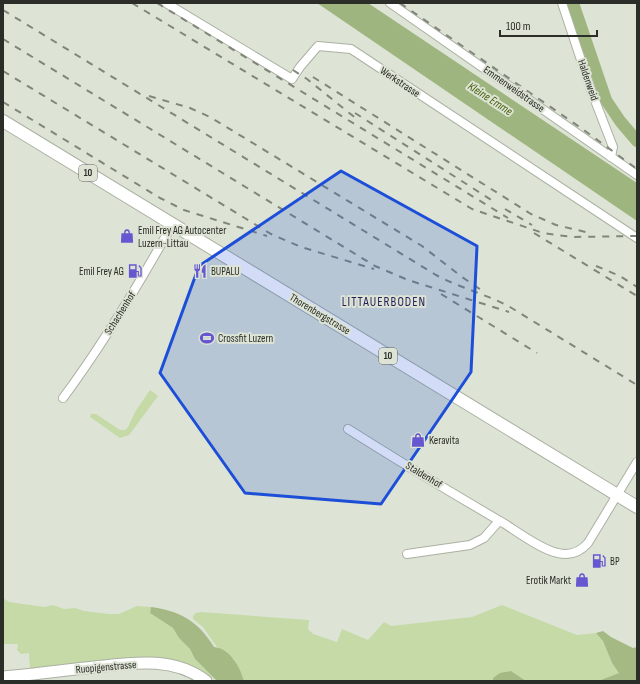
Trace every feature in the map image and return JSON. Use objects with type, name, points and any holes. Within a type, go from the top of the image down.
[{"type":"main road","name":"Thorenbergstrasse","points":[[3,121],[637,507]]},
{"type":"street","name":"Werkstrasse","points":[[166,3],[292,79],[318,46],[351,48],[637,238]]},
{"type":"street","name":"Emmenweidstrasse","points":[[390,3],[637,175]]},
{"type":"street","name":"Haldenweid","points":[[562,3],[591,90],[613,147],[611,157]]},
{"type":"street","name":"Schachenhof","points":[[63,398],[88,364],[127,303],[172,225]]},
{"type":"street","name":"Staldenhof","points":[[348,430],[548,550],[560,554],[570,554],[580,550],[588,543],[617,495]]},
{"type":"street","points":[[617,495],[637,462]]},
{"type":"street","points":[[407,554],[470,545],[484,538],[499,521]]},
{"type":"street","name":"Ruopigenstrasse","points":[[3,677],[130,664],[157,663],[188,669],[206,681]]},
{"type":"highlighted area","points":[[341,171],[477,246],[471,372],[381,504],[245,493],[160,373],[199,266]]},
{"type":"shaded area","points":[[150,390],[158,396],[129,435],[120,438],[90,417],[91,414],[96,414],[120,430],[125,430]]},
{"type":"shaded area","points":[[3,598],[9,602],[44,607],[53,605],[64,609],[75,608],[84,611],[109,614],[119,614],[137,606],[151,607],[150,613],[173,628],[179,638],[190,649],[195,659],[217,681],[201,670],[183,662],[156,658],[137,658],[30,669],[29,653],[21,654],[17,650],[18,644],[3,644]]},
{"type":"shaded area","points":[[502,605],[577,635],[596,633],[603,641],[612,663],[619,673],[598,681],[526,681],[511,671],[494,678],[493,681],[244,681],[234,659],[226,651],[217,647],[203,627],[193,619],[193,616],[196,613],[201,612],[309,620],[308,629],[313,634],[337,642],[342,629],[368,640],[384,622],[391,626],[472,617]]},
{"type":"shaded area","points":[[151,607],[171,611],[195,624],[214,647],[225,651],[234,659],[244,681],[217,681],[195,659],[190,649],[179,638],[173,628],[150,613]]},
{"type":"shaded area","points":[[603,631],[611,637],[633,648],[637,647],[637,680],[598,681],[619,673],[612,663],[603,641],[596,633]]},
{"type":"shaded area","points":[[511,671],[526,681],[493,681],[493,678],[500,673]]},
{"type":"water","name":"Kleine Emme","points":[[317,3],[368,3],[637,183],[637,221]]},
{"type":"waterway","points":[[573,3],[606,100],[620,121],[637,141]]},
{"type":"railway","points":[[132,3],[472,209],[543,233],[572,237],[637,236]]},
{"type":"railway","points":[[157,3],[508,218]]},
{"type":"railway","points":[[400,3],[581,128],[637,169]]},
{"type":"railway","points":[[3,10],[436,275],[510,307],[637,385]]},
{"type":"railway","points":[[3,39],[375,266],[408,280],[509,312]]},
{"type":"railway","points":[[293,70],[307,79],[358,120]]},
{"type":"railway","points":[[3,71],[271,234],[301,247],[374,269]]},
{"type":"railway","points":[[313,77],[531,214],[556,225],[590,233]]},
{"type":"railway","points":[[149,96],[190,108],[210,117],[422,246],[484,292]]},
{"type":"railway","points":[[3,102],[160,198],[184,210],[267,236]]},
{"type":"railway","points":[[355,113],[493,201]]},
{"type":"railway","points":[[505,209],[532,225]]},
{"type":"railway","points":[[534,233],[637,296]]},
{"type":"railway","points":[[596,266],[620,276],[637,287]]},
{"type":"railway","points":[[441,294],[537,353]]},
{"type":"place","name":"Emil Frey AG Autocenter Luzern-Littau","points":[[127,236]]},
{"type":"place","name":"Emil Frey AG","points":[[135,271]]},
{"type":"place","name":"BUPALU","points":[[200,271]]},
{"type":"place","name":"Crossfit Luzern","points":[[207,338]]},
{"type":"place","name":"Keravita","points":[[418,440]]},
{"type":"place","name":"BP","points":[[599,561]]},
{"type":"place","name":"Erotik Markt","points":[[582,580]]},
{"type":"district","name":"LITTAUERBODEN","points":[[384,302]]}]
